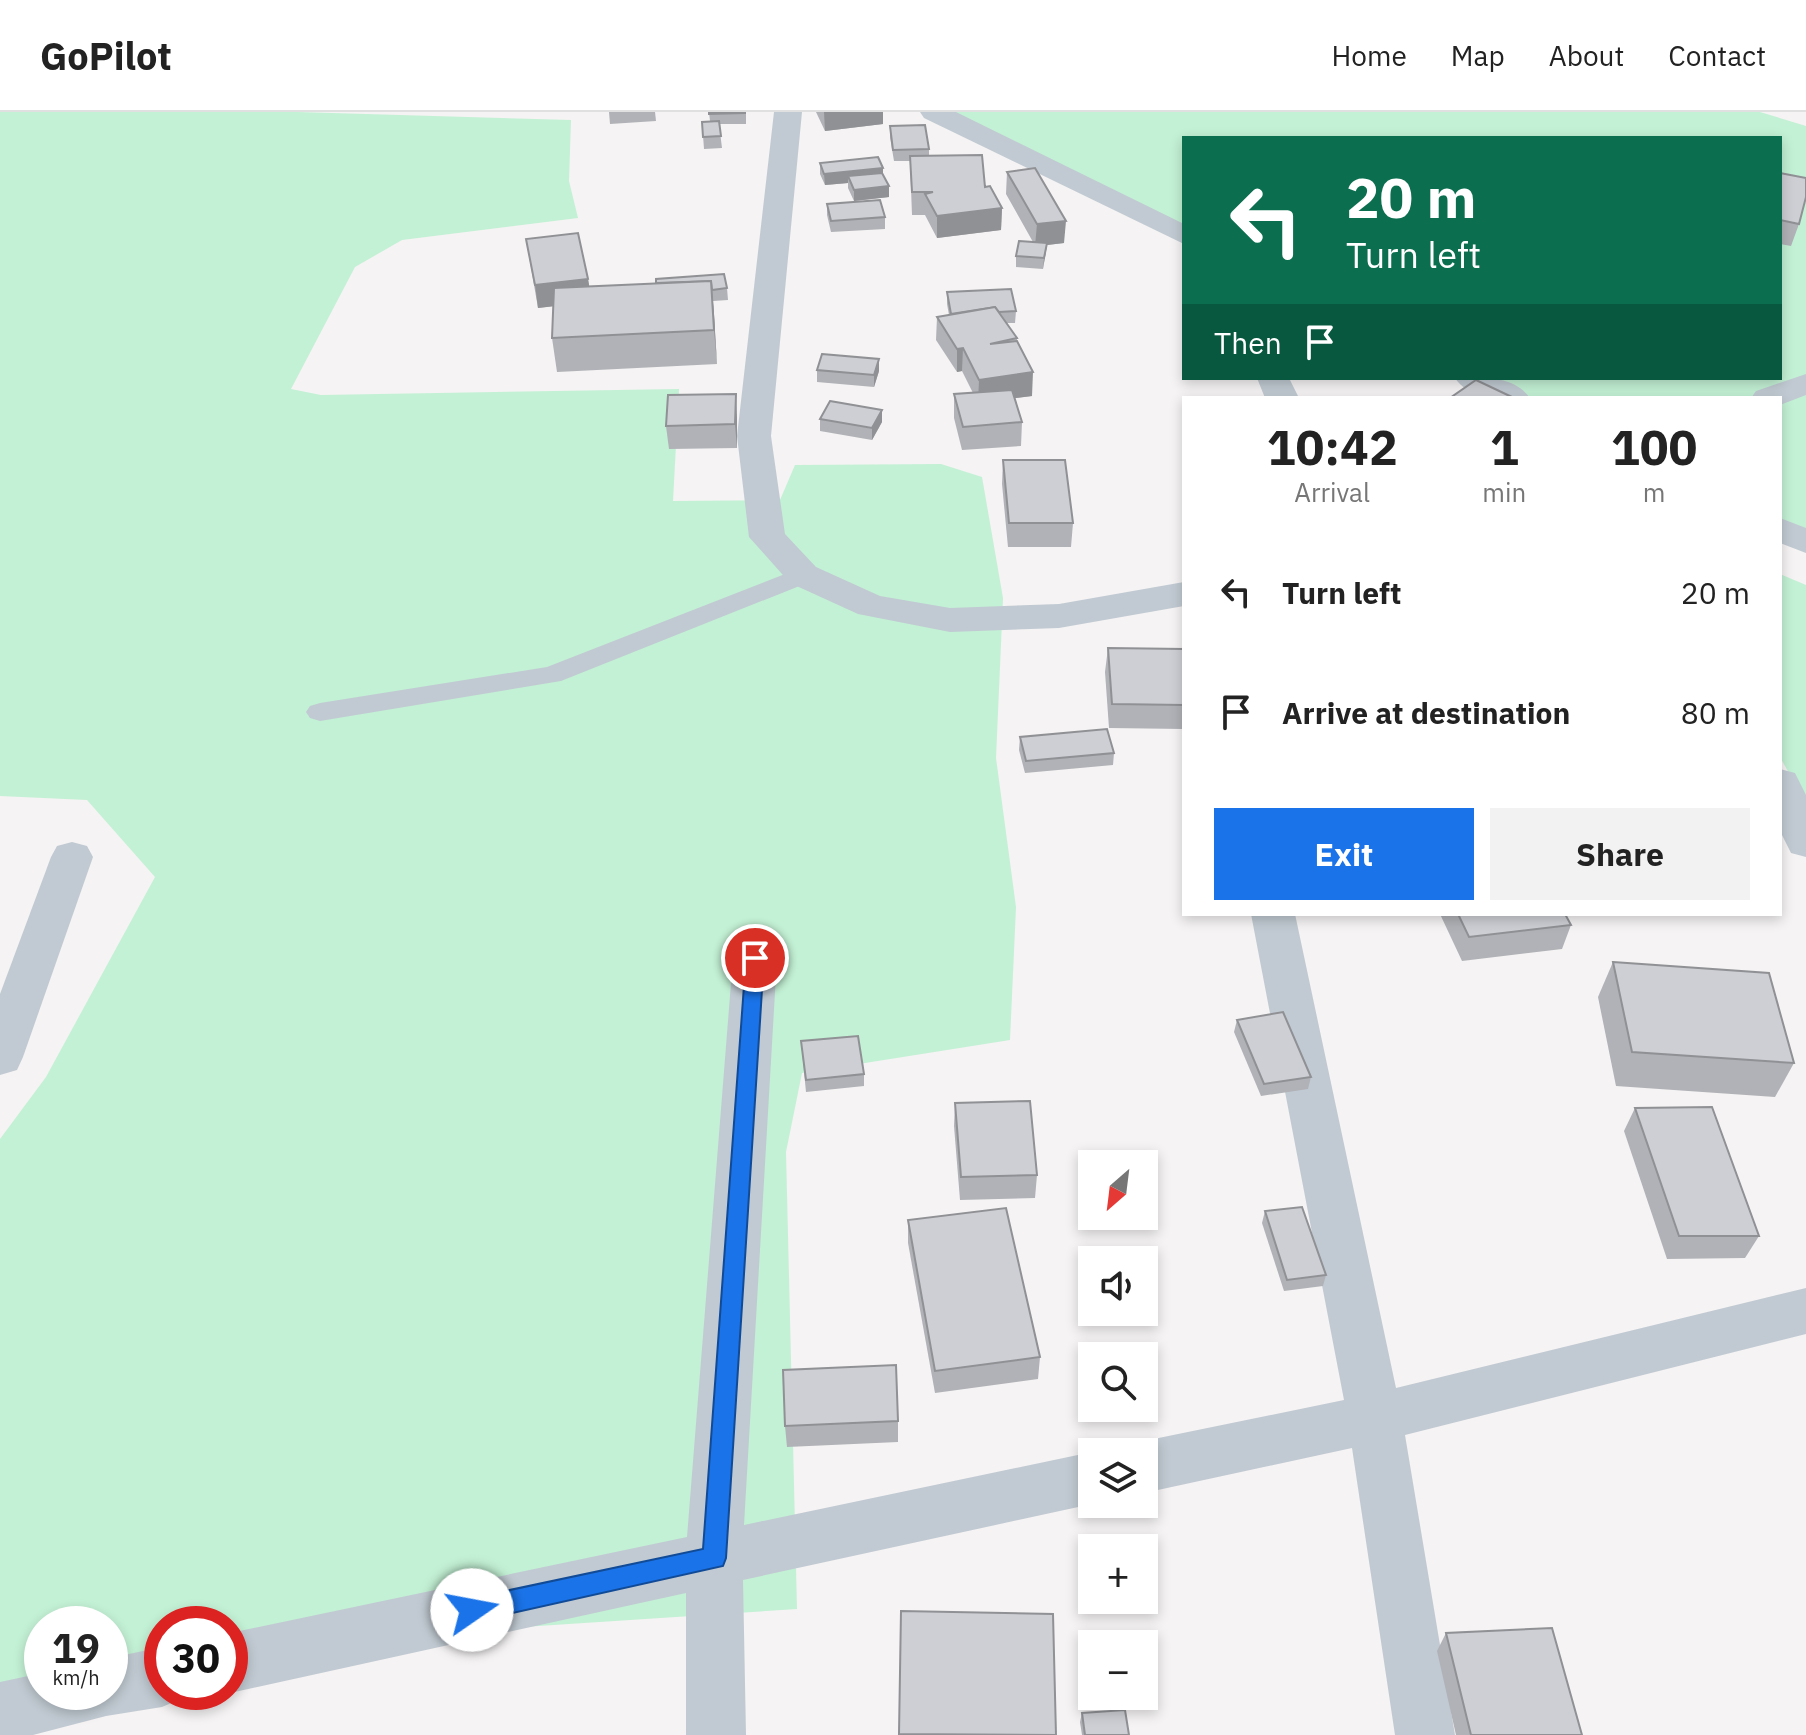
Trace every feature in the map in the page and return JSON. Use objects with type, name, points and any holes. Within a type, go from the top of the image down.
[{"type":"street","points":[[788,112],[754,436],[767,537],[803,575],[871,606],[950,620],[1059,616],[1182,594]]},
{"type":"street","points":[[934,112],[1182,234]]},
{"type":"street","points":[[1475,380],[1509,396]]},
{"type":"street","points":[[1773,396],[1806,384]]},
{"type":"street","points":[[1782,530],[1806,542]]},
{"type":"street","points":[[1782,788],[1806,842]]},
{"type":"street","points":[[0,1057],[72,857]]},
{"type":"street","points":[[1273,916],[1375,1418],[1425,1735]]},
{"type":"street","points":[[716,1735],[714,1558],[755,958]]},
{"type":"street","points":[[1158,1464],[1375,1418],[1806,1311]]},
{"type":"street","points":[[248,1659],[1078,1481]]},
{"type":"street","points":[[0,1712],[24,1707]]},
{"type":"lane","points":[[320,712],[552,675],[803,575]]},
{"type":"green space","points":[[0,112],[298,112],[571,120],[569,181],[578,218],[402,240],[355,267],[291,389],[321,395],[679,389],[673,501],[780,500],[795,465],[941,464],[982,477],[1003,598],[996,758],[1016,907],[1010,1040],[802,1073],[786,1152],[797,1609],[523,1627],[248,1670],[248,1606],[144,1606],[144,1686],[128,1689],[128,1606],[24,1606],[24,1699],[0,1709],[0,1139],[46,1077],[155,877],[87,800],[0,796]]},
{"type":"green space","points":[[935,112],[1760,112],[1806,126],[1806,541],[1782,531],[1782,396],[1515,396],[1490,380],[1782,380],[1782,136],[1182,136],[1182,234]]},
{"type":"green space","points":[[1782,575],[1806,585],[1806,804],[1782,761]]},
{"type":"building","points":[[745,112],[745,113],[709,114]]},
{"type":"building","points":[[719,121],[721,136],[703,137],[702,122]]},
{"type":"building","points":[[925,125],[929,149],[893,150],[890,126]]},
{"type":"building","points":[[982,155],[985,187],[990,186],[1002,208],[937,216],[925,194],[933,192],[912,192],[910,156]]},
{"type":"building","points":[[878,157],[883,168],[824,174],[820,163]]},
{"type":"building","points":[[1035,168],[1066,221],[1037,224],[1007,172]]},
{"type":"building","points":[[882,173],[889,186],[854,190],[848,176]]},
{"type":"building","points":[[1782,173],[1806,178],[1806,197],[1799,224],[1782,220]]},
{"type":"building","points":[[880,200],[885,217],[831,221],[827,204]]},
{"type":"building","points":[[578,233],[588,279],[535,285],[526,239]]},
{"type":"building","points":[[1019,241],[1047,243],[1044,258],[1016,256]]},
{"type":"building","points":[[724,274],[727,288],[712,290],[711,281],[656,283],[656,279]]},
{"type":"building","points":[[711,281],[714,330],[552,338],[554,288]]},
{"type":"building","points":[[1011,289],[1016,311],[999,312],[995,307],[951,314],[947,292]]},
{"type":"building","points":[[995,307],[1017,338],[990,344],[1017,341],[1033,372],[979,380],[963,348],[957,349],[937,317]]},
{"type":"building","points":[[822,354],[879,359],[874,375],[817,370]]},
{"type":"building","points":[[1476,380],[1510,396],[1453,396]]},
{"type":"building","points":[[1012,390],[1022,422],[963,427],[954,394]]},
{"type":"building","points":[[736,394],[735,424],[666,426],[668,395]]},
{"type":"building","points":[[830,401],[882,410],[872,428],[820,419]]},
{"type":"building","points":[[1003,460],[1065,460],[1073,523],[1009,523]]},
{"type":"building","points":[[1108,648],[1182,649],[1182,705],[1112,704]]},
{"type":"building","points":[[1107,729],[1114,753],[1026,761],[1020,737]]},
{"type":"building","points":[[1459,916],[1566,916],[1571,925],[1469,937]]},
{"type":"building","points":[[1613,962],[1769,973],[1794,1063],[1632,1052]]},
{"type":"building","points":[[1283,1012],[1311,1077],[1264,1084],[1237,1020]]},
{"type":"building","points":[[858,1036],[864,1074],[806,1080],[801,1041]]},
{"type":"building","points":[[1030,1101],[1037,1175],[961,1177],[955,1103]]},
{"type":"building","points":[[1712,1107],[1759,1236],[1679,1236],[1635,1108]]},
{"type":"building","points":[[1302,1207],[1326,1275],[1287,1280],[1265,1211]]},
{"type":"building","points":[[1006,1208],[1040,1357],[935,1371],[908,1220]]},
{"type":"building","points":[[896,1365],[898,1421],[785,1426],[783,1370]]},
{"type":"building","points":[[901,1611],[1053,1614],[1056,1735],[899,1734]]},
{"type":"building","points":[[1552,1628],[1582,1735],[1471,1735],[1446,1633]]},
{"type":"building","points":[[1125,1710],[1129,1735],[1085,1735],[1082,1713]]},
{"type":"route","points":[[472,1610],[714,1558],[755,958]]}]
